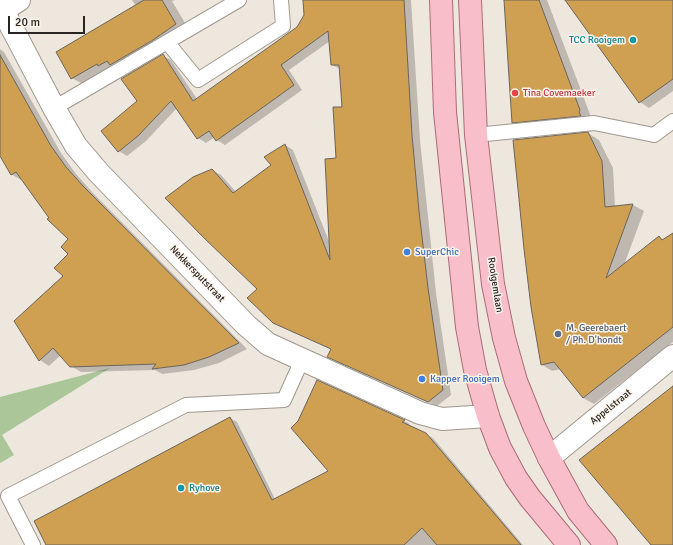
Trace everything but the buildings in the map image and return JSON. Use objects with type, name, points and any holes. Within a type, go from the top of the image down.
[{"type":"main road","points":[[441,0],[446,112],[467,327],[475,370],[488,416],[500,448],[516,478],[530,498],[569,545]]},
{"type":"main road","name":"Rooigemlaan","points":[[470,0],[476,135],[493,284],[504,338],[516,381],[549,458],[578,511],[606,545]]},
{"type":"street","name":"Nekkersputstraat","points":[[6,7],[54,108],[76,146],[99,173],[246,325],[268,344],[420,413],[442,419],[488,416]]},
{"type":"street","name":"Appelstraat","points":[[549,458],[673,356]]},
{"type":"lane","points":[[54,108],[239,0]]},
{"type":"lane","points":[[167,42],[198,80],[283,26],[281,0]]},
{"type":"lane","points":[[476,135],[594,123],[654,135],[673,121]]},
{"type":"lane","points":[[33,545],[8,496],[186,405],[284,400],[302,360]]},
{"type":"green space","points":[[110,368],[2,435],[14,455],[0,463],[0,397]]},
{"type":"place","name":"TCC Rooigem","points":[[633,40]]},
{"type":"place","name":"Tina Covemaeker","points":[[515,93]]},
{"type":"place","name":"SuperChic","points":[[407,252]]},
{"type":"place","name":"M. Geerebaert / Ph. D'hondt","points":[[558,334]]},
{"type":"place","name":"Kapper Rooigem","points":[[422,379]]},
{"type":"place","name":"Ryhove","points":[[181,488]]}]
